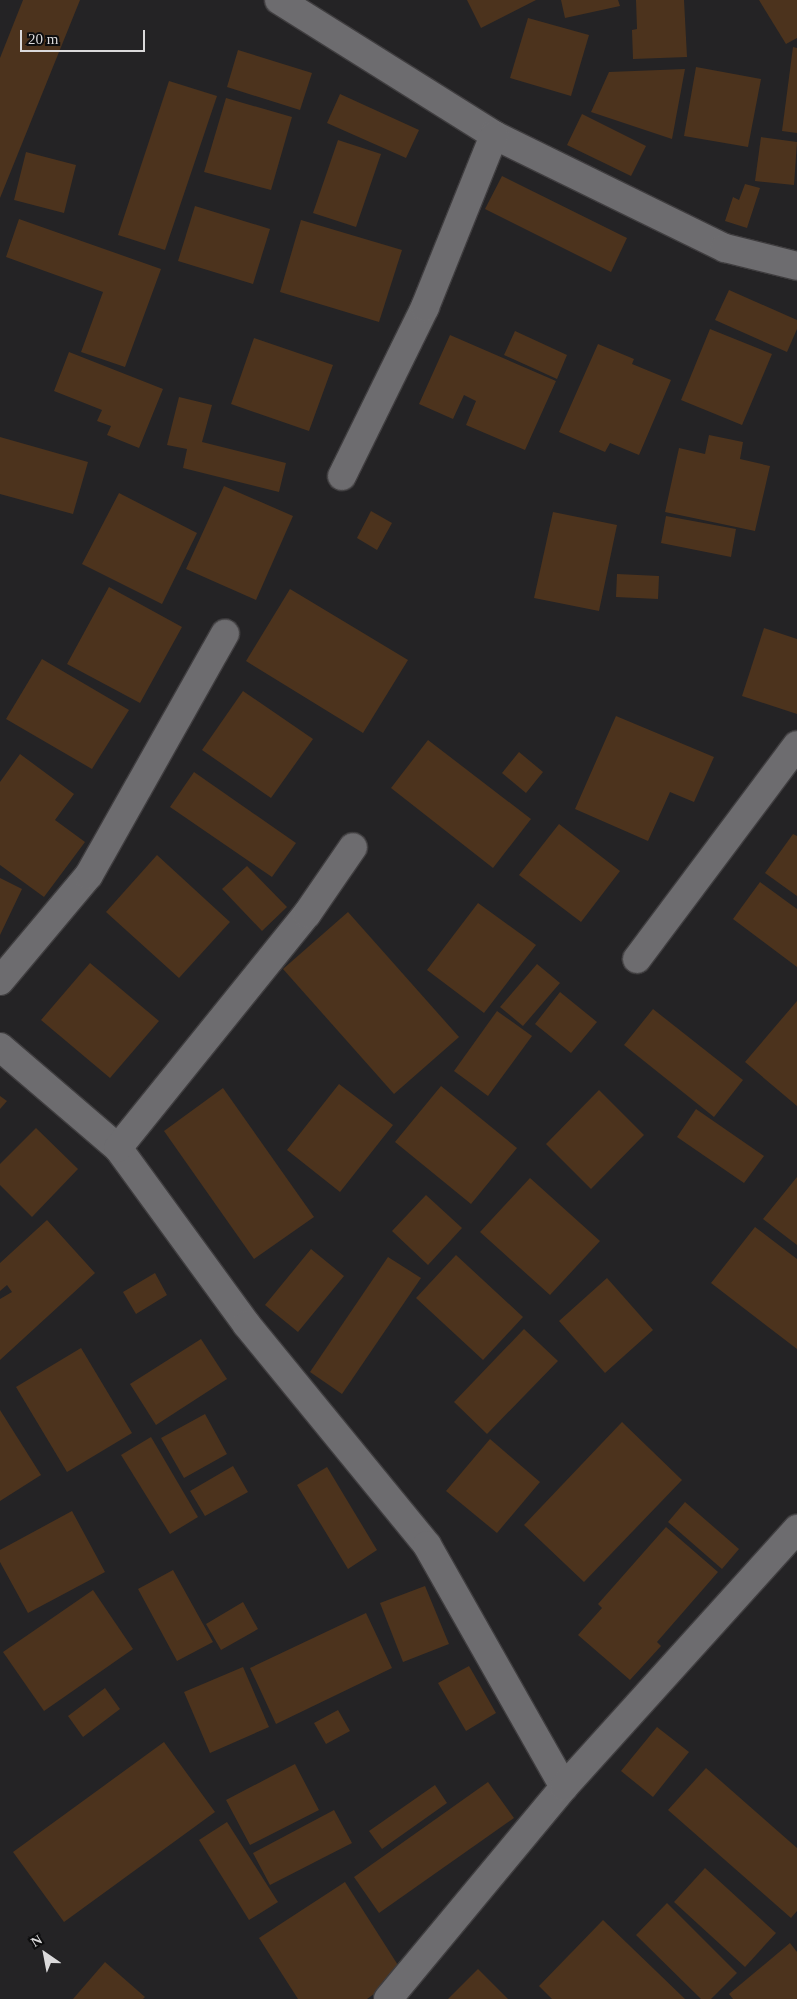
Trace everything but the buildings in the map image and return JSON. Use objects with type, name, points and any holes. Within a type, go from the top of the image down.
[{"type":"street","points":[[280,0],[494,135],[725,248],[797,266]]},
{"type":"street","points":[[342,476],[424,307],[494,135]]},
{"type":"street","points":[[0,981],[89,875],[225,634]]},
{"type":"street","points":[[637,959],[797,745]]},
{"type":"street","points":[[118,1148],[308,914],[353,847]]},
{"type":"street","points":[[0,1047],[118,1148],[247,1325],[427,1545],[564,1787]]},
{"type":"street","points":[[388,1999],[564,1787],[797,1529]]}]
